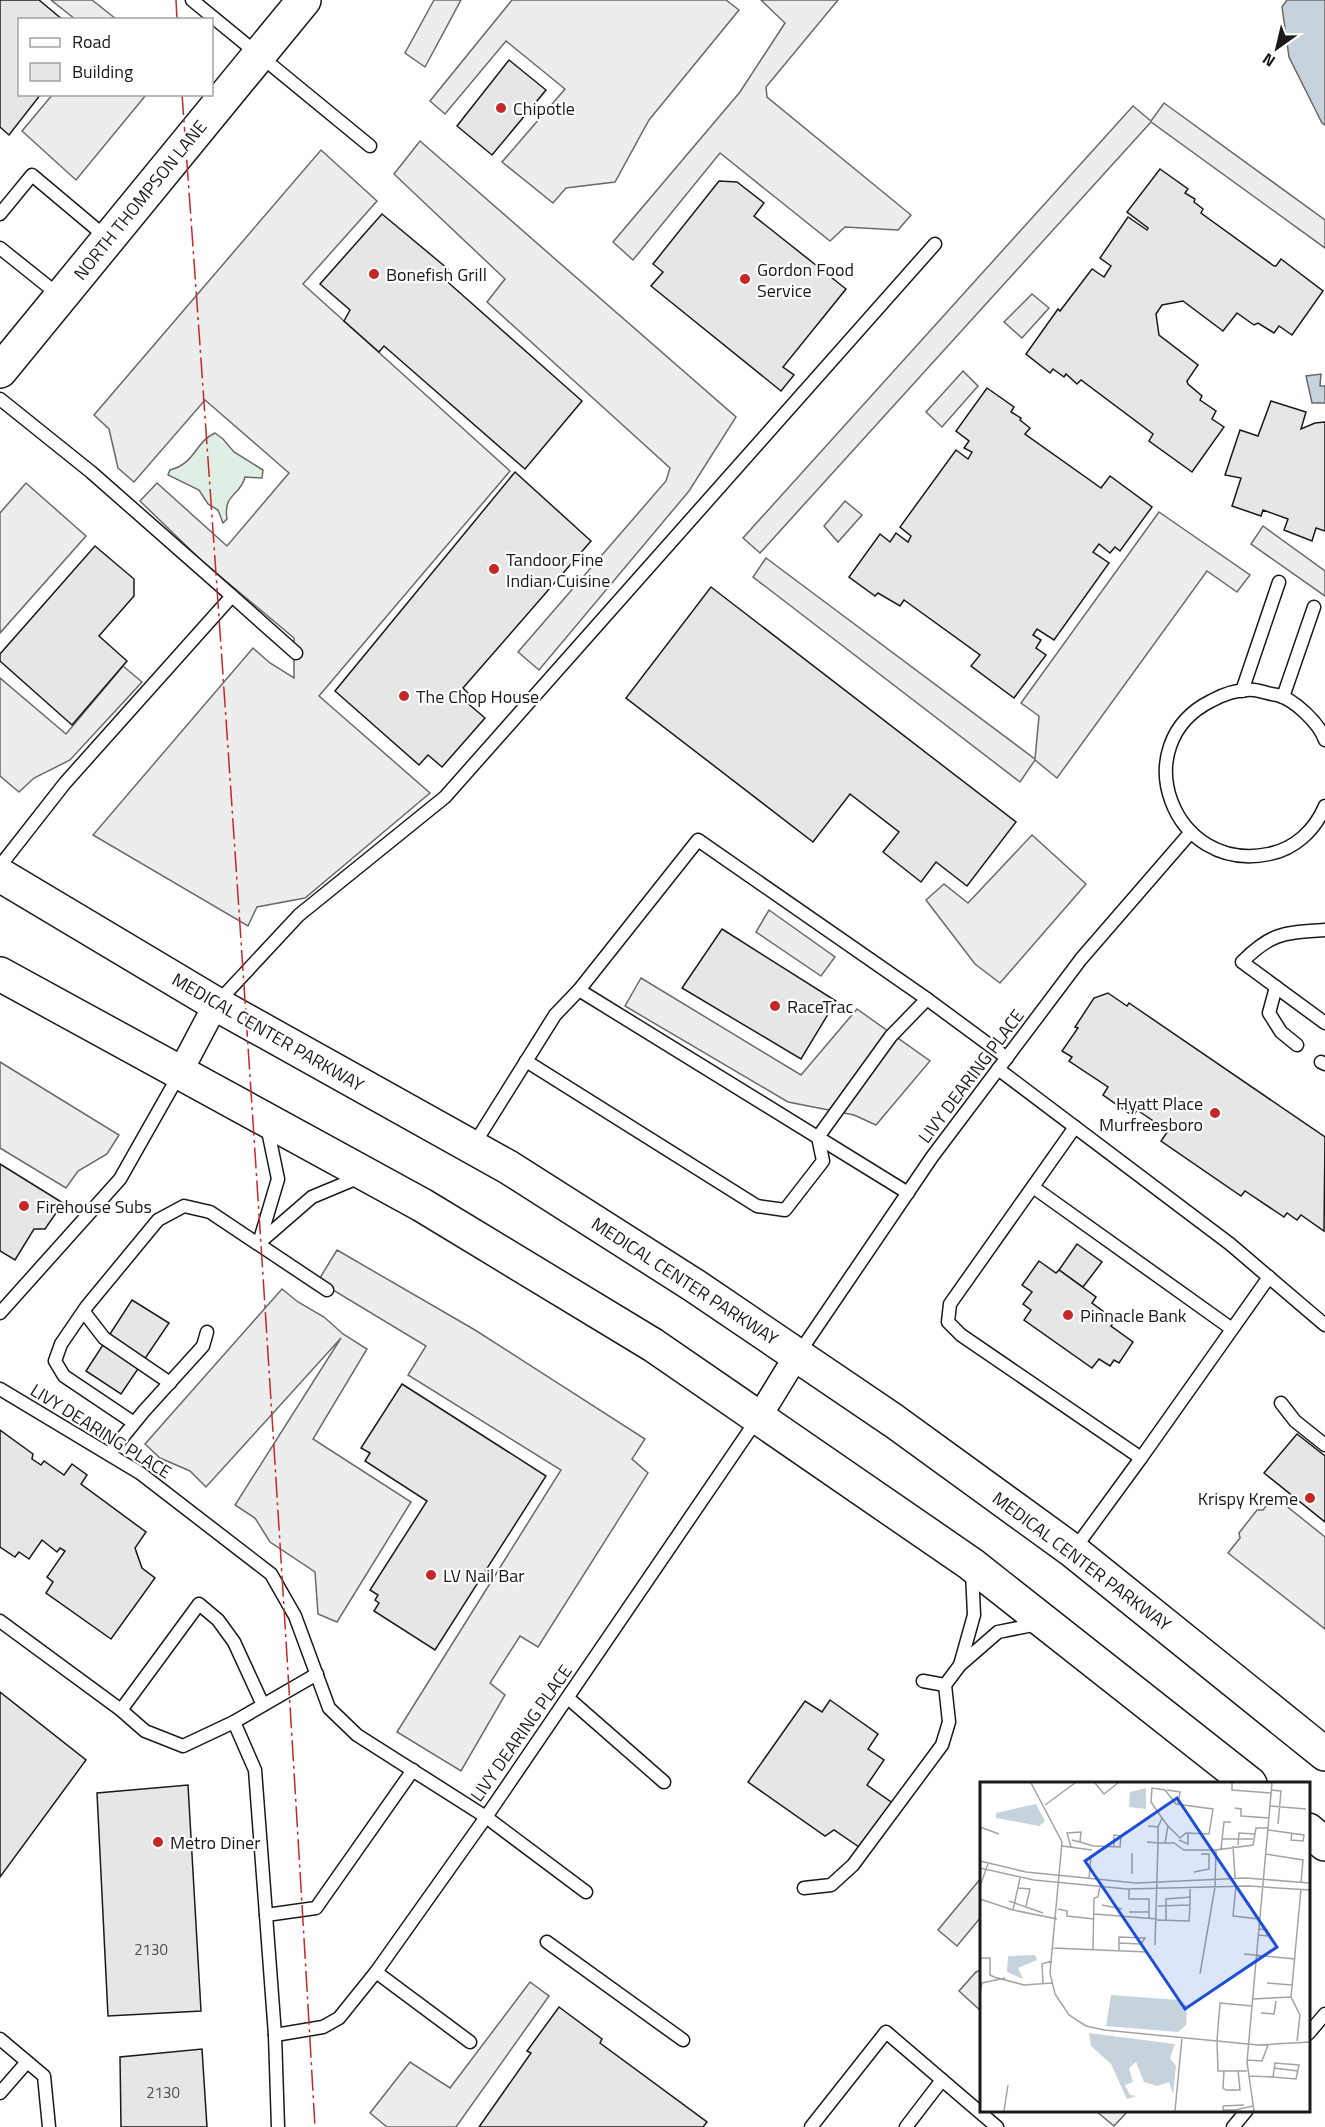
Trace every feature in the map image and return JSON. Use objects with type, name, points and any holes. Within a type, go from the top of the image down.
[{"type":"main road","name":"NORTH THOMPSON LANE","points":[[0,371],[304,0]]},
{"type":"main road","name":"MEDICAL CENTER PARKWAY","points":[[0,875],[216,1004],[508,1167],[695,1286],[894,1421],[1073,1551],[1325,1754]]},
{"type":"main road","points":[[0,974],[422,1205],[653,1345],[971,1564],[1247,1782]]},
{"type":"main road","points":[[1310,1832],[1325,1844]]},
{"type":"street","points":[[180,1072],[216,1004]]},
{"type":"street","points":[[759,1417],[797,1355]]},
{"type":"lane","points":[[192,0],[369,146]]},
{"type":"lane","points":[[0,214],[32,175],[108,239]]},
{"type":"lane","points":[[216,1004],[299,915],[445,797],[934,244]]},
{"type":"lane","points":[[0,248],[61,297]]},
{"type":"lane","points":[[0,399],[91,472],[296,652]]},
{"type":"lane","points":[[1242,691],[1279,582]]},
{"type":"lane","points":[[0,866],[65,783],[232,596]]},
{"type":"lane","points":[[1284,696],[1314,607]]},
{"type":"lane","points":[[1325,740],[1306,713],[1284,696],[1254,690],[1225,693],[1199,706],[1179,728],[1169,752],[1166,777],[1171,803],[1184,826],[1203,844],[1228,854],[1254,857],[1280,852],[1302,839],[1322,821],[1325,806]]},
{"type":"lane","name":"LIVY DEARING PLACE","points":[[797,1355],[932,1157],[1006,1058],[1081,960],[1191,832]]},
{"type":"lane","points":[[472,1147],[555,1015],[579,990],[698,840],[927,999],[1006,1058]]},
{"type":"lane","points":[[1325,930],[1282,933],[1257,947],[1242,962],[1325,1023]]},
{"type":"lane","points":[[1276,987],[1269,1013],[1281,1032],[1297,1045]]},
{"type":"lane","points":[[579,990],[908,1193]]},
{"type":"lane","points":[[526,1061],[757,1206],[785,1210],[823,1161],[818,1137],[891,1036],[927,999]]},
{"type":"lane","points":[[998,1069],[1230,1244],[1325,1325]]},
{"type":"lane","points":[[0,1313],[120,1179],[180,1072]]},
{"type":"lane","points":[[259,1243],[278,1179],[266,1119]]},
{"type":"lane","points":[[1075,1127],[950,1304],[948,1322],[961,1335],[1141,1458]]},
{"type":"lane","points":[[259,1243],[312,1197],[366,1175]]},
{"type":"lane","points":[[1033,1187],[1232,1329]]},
{"type":"lane","points":[[134,1424],[64,1376],[55,1361],[61,1344],[84,1312],[158,1220],[184,1206],[210,1212],[327,1290]]},
{"type":"lane","points":[[1073,1551],[1269,1277]]},
{"type":"lane","points":[[84,1312],[104,1338],[170,1383]]},
{"type":"lane","points":[[109,1454],[203,1346],[207,1332]]},
{"type":"lane","name":"LIVY DEARING PLACE","points":[[0,1389],[140,1473],[271,1574],[293,1613],[329,1708],[357,1735],[486,1817],[759,1417]]},
{"type":"lane","points":[[1281,1402],[1295,1421],[1325,1445]]},
{"type":"lane","points":[[960,1665],[974,1615],[971,1564]]},
{"type":"lane","points":[[121,1710],[199,1604],[218,1620],[234,1642],[263,1705]]},
{"type":"lane","points":[[0,1621],[121,1710],[145,1731],[183,1746],[234,1722],[317,1674]]},
{"type":"lane","points":[[804,1887],[831,1885],[853,1865],[942,1745],[949,1722],[945,1685],[960,1665],[998,1632],[1045,1622]]},
{"type":"lane","points":[[923,1681],[945,1685]]},
{"type":"lane","points":[[568,1698],[664,1782]]},
{"type":"lane","points":[[234,1722],[255,1770],[275,2035],[278,2127]]},
{"type":"lane","points":[[266,1915],[316,1908],[413,1770]]},
{"type":"lane","points":[[275,2035],[323,2027],[339,2018],[376,1972],[486,1817],[586,1892]]},
{"type":"lane","points":[[547,1942],[683,2040]]},
{"type":"lane","points":[[376,1972],[470,2042]]},
{"type":"lane","points":[[1310,2032],[1325,2014]]},
{"type":"lane","points":[[811,2127],[886,2032],[997,2127]]},
{"type":"lane","points":[[0,2039],[44,2076],[49,2127]]},
{"type":"lane","points":[[0,2093],[27,2061]]},
{"type":"lane","points":[[906,2127],[942,2080]]},
{"type":"lane","points":[[1233,2127],[1245,2112]]},
{"type":"green space","points":[[215,433],[234,452],[263,470],[262,478],[245,477],[240,488],[227,504],[227,519],[223,523],[218,510],[208,504],[199,490],[168,475],[170,470],[185,463],[208,437]]},
{"type":"shaded area","points":[[51,0],[92,0],[115,18],[74,18]]},
{"type":"shaded area","points":[[434,0],[461,0],[425,67],[405,53]]},
{"type":"shaded area","points":[[512,0],[726,0],[739,10],[649,120],[615,182],[566,188],[553,203],[502,162],[565,89],[506,41],[445,114],[430,101]]},
{"type":"shaded area","points":[[761,0],[838,0],[766,87],[767,97],[911,215],[898,230],[845,227],[830,241],[720,153],[633,260],[613,242],[740,92],[785,23]]},
{"type":"shaded area","points":[[1287,0],[1325,0],[1325,125],[1289,57],[1282,7]]},
{"type":"shaded area","points":[[51,96],[145,96],[76,180],[22,131]]},
{"type":"shaded area","points":[[1164,103],[1325,220],[1325,248],[1151,122],[760,553],[743,538],[1133,106],[1151,121]]},
{"type":"shaded area","points":[[420,141],[736,417],[689,491],[539,670],[518,652],[666,481],[670,468],[487,302],[505,279],[394,174]]},
{"type":"shaded area","points":[[321,150],[377,201],[303,284],[510,471],[319,696],[430,793],[305,898],[257,907],[248,926],[93,835],[253,648],[270,663],[294,678],[294,638],[203,562],[140,501],[157,483],[227,546],[289,473],[205,400],[134,482],[118,468],[109,429],[94,415]]},
{"type":"shaded area","points":[[1032,294],[1049,308],[1022,338],[1004,322]]},
{"type":"shaded area","points":[[963,371],[978,386],[942,427],[926,412]]},
{"type":"shaded area","points":[[1321,374],[1320,386],[1325,386],[1325,403],[1312,403],[1306,376]]},
{"type":"shaded area","points":[[26,483],[86,536],[0,633],[0,513]]},
{"type":"shaded area","points":[[845,501],[862,515],[838,542],[824,526]]},
{"type":"shaded area","points":[[1159,512],[1250,575],[1237,592],[1207,571],[1057,778],[1035,760],[1020,782],[753,577],[766,558],[1035,759],[1039,716],[1021,703]]},
{"type":"shaded area","points":[[1263,526],[1325,571],[1325,596],[1251,544]]},
{"type":"shaded area","points":[[123,666],[142,682],[70,760],[34,778],[19,792],[0,776],[0,678],[66,734]]},
{"type":"shaded area","points":[[1032,835],[1086,884],[1000,983],[975,964],[926,900],[944,884],[968,903]]},
{"type":"shaded area","points":[[769,910],[835,957],[821,976],[756,932]]},
{"type":"shaded area","points":[[641,978],[801,1075],[857,1009],[930,1061],[876,1125],[854,1115],[788,1102],[625,1006]]},
{"type":"shaded area","points":[[0,1062],[119,1135],[107,1154],[78,1171],[66,1188],[0,1148]]},
{"type":"shaded area","points":[[337,1250],[475,1330],[645,1439],[632,1459],[648,1473],[538,1647],[520,1636],[490,1683],[505,1695],[461,1771],[397,1732],[561,1470],[408,1375],[426,1346],[318,1281]]},
{"type":"shaded area","points":[[282,1289],[367,1349],[313,1439],[411,1502],[337,1622],[318,1614],[315,1572],[270,1542],[255,1518],[235,1505],[341,1338],[206,1487],[190,1471],[160,1458],[145,1444]]},
{"type":"shaded area","points":[[1274,1496],[1325,1537],[1325,1629],[1228,1553],[1240,1538],[1239,1533],[1257,1510],[1263,1510]]},
{"type":"shaded area","points":[[980,1879],[980,1918],[957,1946],[938,1930]]},
{"type":"shaded area","points":[[980,1971],[980,2010],[959,1991],[976,1972]]},
{"type":"shaded area","points":[[530,1982],[549,1996],[456,2127],[387,2127],[370,2113],[410,2062],[450,2088]]},
{"type":"shaded area","points":[[1097,2112],[1127,2112],[1114,2126]]},
{"type":"building","points":[[0,0],[39,0],[61,18],[18,18],[18,96],[39,96],[9,135],[0,127]]},
{"type":"building","name":"Chipotle","points":[[509,60],[546,90],[492,155],[457,126]]},
{"type":"building","points":[[1160,169],[1188,189],[1185,193],[1195,199],[1194,202],[1203,209],[1201,213],[1274,266],[1281,259],[1323,291],[1292,335],[1279,326],[1274,333],[1258,323],[1254,325],[1237,313],[1223,331],[1183,301],[1162,305],[1156,314],[1159,335],[1198,365],[1187,381],[1188,384],[1202,396],[1200,400],[1216,411],[1212,419],[1224,427],[1192,472],[1149,441],[1153,434],[1081,380],[1077,384],[1066,374],[1064,377],[1053,369],[1050,373],[1026,354],[1058,309],[1060,311],[1092,269],[1104,277],[1111,266],[1100,258],[1128,217],[1147,230],[1148,228],[1127,212]]},
{"type":"building","name":"Gordon Food Service","points":[[719,181],[737,182],[764,203],[754,216],[846,289],[783,367],[794,375],[781,391],[651,286],[663,272],[653,264]]},
{"type":"building","points":[[382,214],[448,269],[442,277],[582,401],[525,469],[384,346],[379,352],[344,321],[350,310],[320,284]]},
{"type":"building","points":[[987,388],[1014,407],[1011,412],[1021,418],[1020,420],[1030,428],[1025,434],[1101,488],[1110,476],[1152,507],[1120,551],[1115,547],[1110,553],[1099,544],[1093,552],[1109,563],[1054,640],[1037,629],[1033,635],[1041,640],[1036,648],[1046,655],[1014,698],[971,666],[980,655],[904,600],[900,606],[878,593],[875,596],[849,577],[880,534],[890,542],[896,533],[908,542],[911,536],[900,527],[956,450],[968,459],[972,452],[964,448],[969,441],[956,431]]},
{"type":"building","points":[[1271,401],[1306,412],[1301,429],[1315,423],[1325,422],[1325,531],[1316,528],[1312,541],[1284,530],[1288,519],[1263,510],[1261,516],[1232,506],[1241,478],[1225,475],[1240,430],[1258,436]]},
{"type":"building","points":[[515,472],[591,541],[463,688],[470,695],[465,701],[485,718],[442,767],[428,755],[419,765],[335,691]]},
{"type":"building","points":[[95,546],[134,579],[134,596],[99,636],[127,661],[72,725],[0,661],[0,654]]},
{"type":"building","points":[[711,587],[1016,822],[967,886],[936,862],[921,882],[883,852],[899,832],[850,794],[813,842],[626,698]]},
{"type":"building","points":[[722,929],[836,1001],[801,1059],[682,988]]},
{"type":"building","name":"Hyatt Place Murfreesboro","points":[[1108,993],[1127,1006],[1129,1003],[1325,1137],[1324,1231],[1301,1215],[1297,1220],[1287,1213],[1284,1217],[1245,1191],[1241,1196],[1161,1141],[1168,1131],[1137,1110],[1133,1116],[1103,1095],[1108,1087],[1069,1061],[1072,1057],[1062,1051],[1078,1028],[1075,1027],[1094,998]]},
{"type":"building","points":[[0,1164],[63,1203],[45,1229],[34,1229],[15,1260],[0,1251]]},
{"type":"building","points":[[1077,1244],[1102,1262],[1083,1287],[1059,1270]]},
{"type":"building","name":"Pinnacle Bank","points":[[1039,1261],[1056,1273],[1059,1270],[1096,1297],[1092,1303],[1115,1320],[1111,1326],[1133,1342],[1119,1363],[1114,1360],[1110,1366],[1099,1359],[1092,1368],[1024,1320],[1031,1310],[1023,1304],[1032,1292],[1022,1285]]},
{"type":"building","points":[[132,1300],[169,1323],[121,1394],[86,1371]]},
{"type":"building","points":[[402,1384],[546,1476],[435,1650],[374,1611],[379,1603],[375,1600],[378,1595],[370,1590],[427,1501],[365,1461],[370,1453],[361,1448]]},
{"type":"building","points":[[0,1430],[33,1454],[32,1459],[41,1465],[44,1461],[64,1475],[72,1464],[87,1475],[81,1484],[146,1532],[135,1548],[142,1568],[155,1578],[111,1639],[46,1593],[53,1582],[47,1577],[65,1551],[60,1548],[57,1552],[42,1540],[29,1559],[19,1552],[15,1557],[0,1547]]},
{"type":"building","name":"Krispy Kreme","points":[[1297,1434],[1325,1456],[1325,1522],[1264,1473]]},
{"type":"building","points":[[0,1692],[86,1760],[0,1877]]},
{"type":"building","points":[[830,1700],[878,1734],[868,1749],[884,1760],[867,1785],[894,1804],[862,1849],[834,1830],[825,1836],[748,1782],[805,1701],[822,1712]]},
{"type":"building","points":[[188,1785],[201,2011],[108,2016],[97,1793]]},
{"type":"building","points":[[559,2007],[602,2039],[600,2043],[707,2122],[703,2127],[479,2127],[531,2053],[527,2051]]},
{"type":"building","points":[[202,2049],[207,2127],[121,2127],[120,2057]]},
{"type":"power","points":[[176,0],[177,18]]},
{"type":"power","points":[[182,96],[252,1110],[315,2127]]},
{"type":"place","name":"Chipotle","points":[[501,108]]},
{"type":"place","name":"Bonefish Grill","points":[[374,274]]},
{"type":"place","name":"Gordon Food Service","points":[[745,279]]},
{"type":"place","name":"Tandoor Fine Indian Cuisine","points":[[494,569]]},
{"type":"place","name":"The Chop House","points":[[404,696]]},
{"type":"place","name":"RaceTrac","points":[[775,1006]]},
{"type":"place","name":"Hyatt Place Murfreesboro","points":[[1215,1113]]},
{"type":"place","name":"Firehouse Subs","points":[[24,1206]]},
{"type":"place","name":"Pinnacle Bank","points":[[1068,1315]]},
{"type":"place","name":"Krispy Kreme","points":[[1310,1498]]},
{"type":"place","name":"LV Nail Bar","points":[[431,1575]]},
{"type":"place","name":"Metro Diner","points":[[158,1842]]}]
